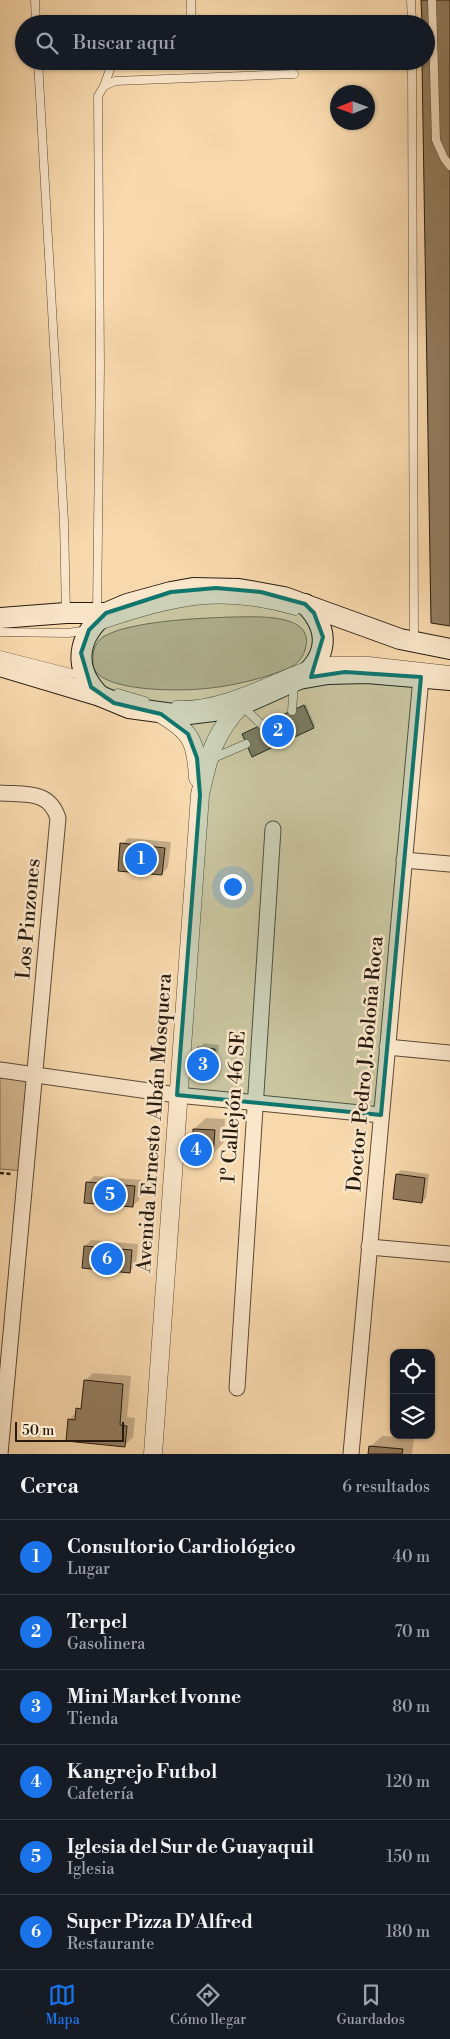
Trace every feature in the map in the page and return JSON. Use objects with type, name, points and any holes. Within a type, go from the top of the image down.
[{"type":"main road","points":[[0,618],[102,612],[149,597],[201,588],[239,589],[262,592],[410,646],[443,652]]},
{"type":"main road","points":[[296,680],[317,661],[322,650],[323,637],[311,611]]},
{"type":"main road","points":[[100,696],[85,677],[81,653],[89,630],[102,612]]},
{"type":"main road","points":[[0,666],[100,696],[130,708],[161,714],[201,714],[241,705],[296,680],[345,672],[450,680]]},
{"type":"street","name":"Doctor Pedro J. Boloña Roca","points":[[351,1454],[421,677]]},
{"type":"street","name":"Avenida Ernesto Albán Mosquera","points":[[153,1454],[177,1095],[200,795],[207,761],[215,740],[226,721],[241,705]]},
{"type":"street","name":"Avenida Ernesto Albán Mosquera","points":[[161,714],[182,726],[193,744],[197,758],[200,795]]},
{"type":"street","name":"Los Pinzones","points":[[0,793],[43,796],[54,806],[58,818],[0,1454]]},
{"type":"street","name":"1º Callejón 46 SE","points":[[237,1388],[273,829]]},
{"type":"street","points":[[404,860],[450,864]]},
{"type":"street","points":[[387,1046],[450,1053]]},
{"type":"street","points":[[0,1070],[177,1095],[381,1115]]},
{"type":"street","points":[[369,1247],[450,1254]]},
{"type":"lane","points":[[35,0],[36,15]]},
{"type":"lane","points":[[191,0],[191,15]]},
{"type":"lane","points":[[412,0],[412,15]]},
{"type":"lane","points":[[432,0],[432,15]]},
{"type":"lane","points":[[39,70],[64,522],[66,613]]},
{"type":"lane","points":[[102,612],[98,96],[110,70]]},
{"type":"lane","points":[[410,646],[412,70]]},
{"type":"lane","points":[[434,70],[436,140],[450,166]]},
{"type":"lane","points":[[104,86],[115,81],[294,74]]},
{"type":"lane","points":[[0,632],[68,632],[89,630],[162,605],[192,600],[251,601],[311,611]]},
{"type":"lane","points":[[443,652],[450,657]]},
{"type":"lane","points":[[0,655],[85,677],[123,695],[155,704],[180,705],[235,694],[317,661],[369,661],[450,670]]},
{"type":"lane","points":[[292,711],[296,680]]},
{"type":"lane","points":[[241,705],[262,725]]},
{"type":"lane","points":[[207,761],[246,744]]},
{"type":"highlighted area","points":[[216,588],[261,592],[305,604],[314,613],[323,637],[311,677],[345,672],[421,677],[381,1115],[177,1095],[200,795],[197,758],[188,734],[161,714],[114,703],[91,687],[81,653],[89,630],[106,613],[171,592]]},
{"type":"shaded area","points":[[269,617],[293,623],[302,629],[306,638],[302,657],[291,667],[264,677],[221,687],[189,690],[139,688],[122,685],[107,680],[97,673],[93,664],[93,653],[98,642],[103,637],[114,632],[130,627],[166,621]]},
{"type":"shaded area","points":[[0,1077],[35,1081],[26,1171],[0,1169]]},
{"type":"building","points":[[421,0],[450,0],[450,626],[431,623],[422,70],[435,70],[435,15],[422,15]]},
{"type":"building","points":[[304,705],[314,728],[252,757],[242,734]]},
{"type":"building","points":[[120,843],[165,848],[162,875],[118,871]]},
{"type":"building","points":[[198,1047],[215,1049],[213,1075],[195,1073]]},
{"type":"building","points":[[193,1129],[215,1130],[213,1155],[192,1154]]},
{"type":"building","points":[[396,1174],[425,1178],[422,1203],[393,1199]]},
{"type":"building","points":[[86,1182],[135,1186],[133,1207],[84,1203]]},
{"type":"building","points":[[84,1246],[132,1250],[130,1273],[82,1268]]},
{"type":"building","points":[[84,1380],[123,1384],[120,1425],[127,1426],[125,1447],[66,1441],[68,1419],[75,1420],[76,1408],[81,1409]]},
{"type":"building","points":[[369,1446],[403,1449],[402,1454],[368,1454]]},
{"type":"place","name":"Terpel","points":[[278,731]]},
{"type":"place","name":"Consultorio Cardiológico","points":[[141,859]]},
{"type":"place","name":"Mini Market Ivonne","points":[[203,1065]]},
{"type":"place","name":"Kangrejo Futbol","points":[[196,1150]]},
{"type":"place","name":"Iglesia del Sur de Guayaquil","points":[[110,1195]]},
{"type":"place","name":"Super Pizza D'Alfred","points":[[107,1259]]}]
